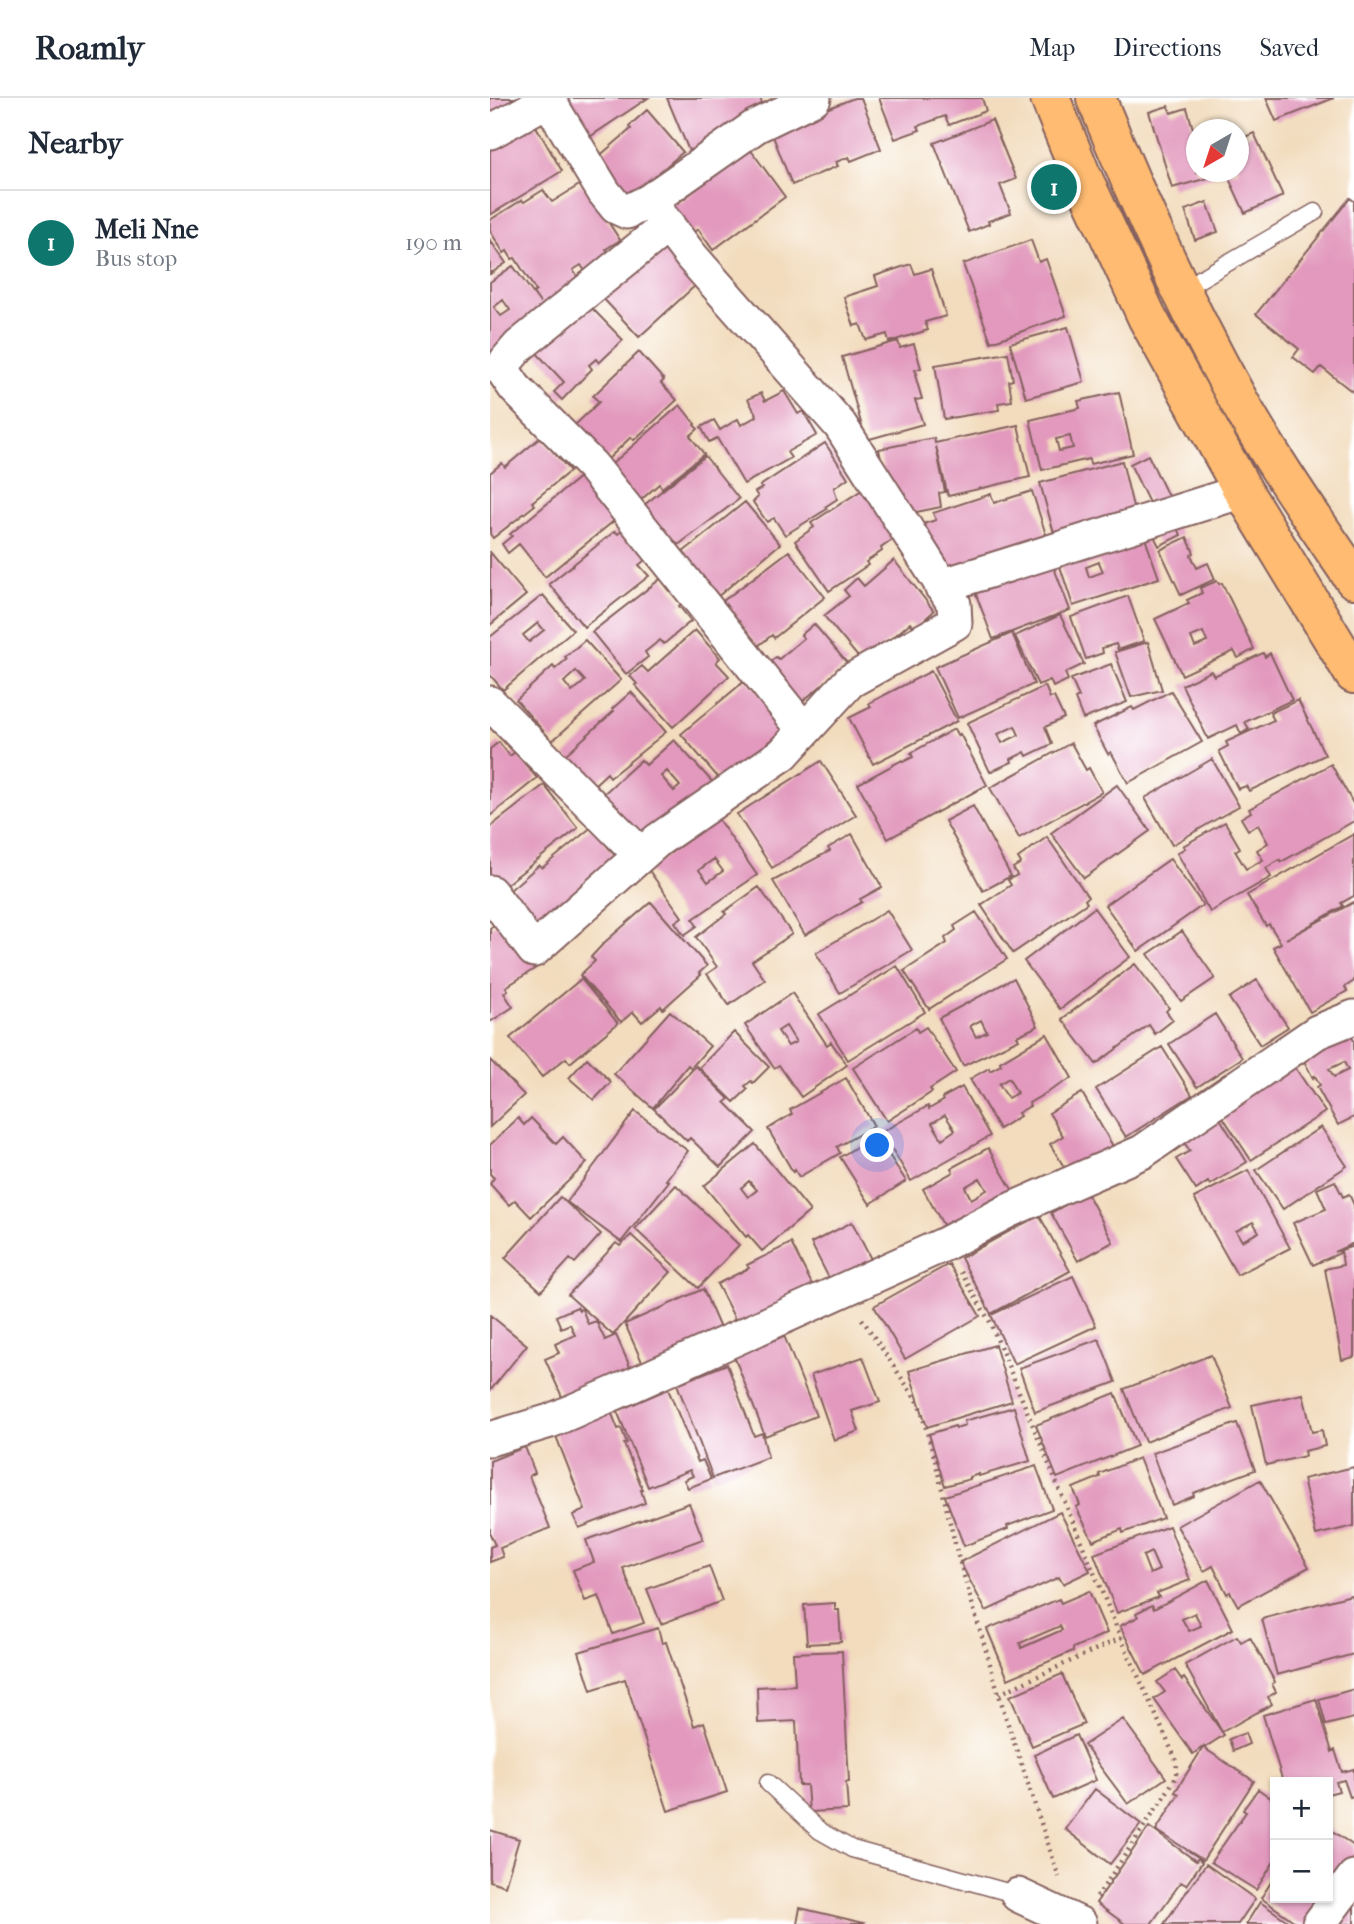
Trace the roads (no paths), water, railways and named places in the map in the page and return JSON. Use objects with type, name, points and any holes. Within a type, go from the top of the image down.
[{"type":"main road","points":[[1050,98],[1080,172],[1147,317],[1243,491],[1354,674]]},
{"type":"main road","points":[[1096,98],[1117,151],[1181,290],[1237,397],[1318,527],[1354,579]]},
{"type":"street","points":[[804,730],[592,466],[515,388],[497,374],[520,346],[658,213],[756,126],[814,98]]},
{"type":"street","points":[[490,132],[547,99],[616,207],[627,212],[658,213]]},
{"type":"street","points":[[490,892],[534,950],[658,840],[783,754],[850,681],[955,623],[954,604],[840,425],[691,256],[658,213]]},
{"type":"street","points":[[941,586],[1243,491]]},
{"type":"street","points":[[490,703],[640,855]]},
{"type":"street","points":[[490,1439],[561,1416],[1142,1152],[1317,1032],[1354,1017]]},
{"type":"street","points":[[1319,1924],[1354,1877]]},
{"type":"street","points":[[1018,1895],[1077,1923]]},
{"type":"lane","points":[[1181,290],[1315,212]]},
{"type":"lane","points":[[768,1783],[820,1831],[852,1849],[1018,1895]]},
{"type":"place","name":"Meli Nne","points":[[1054,187]]}]
